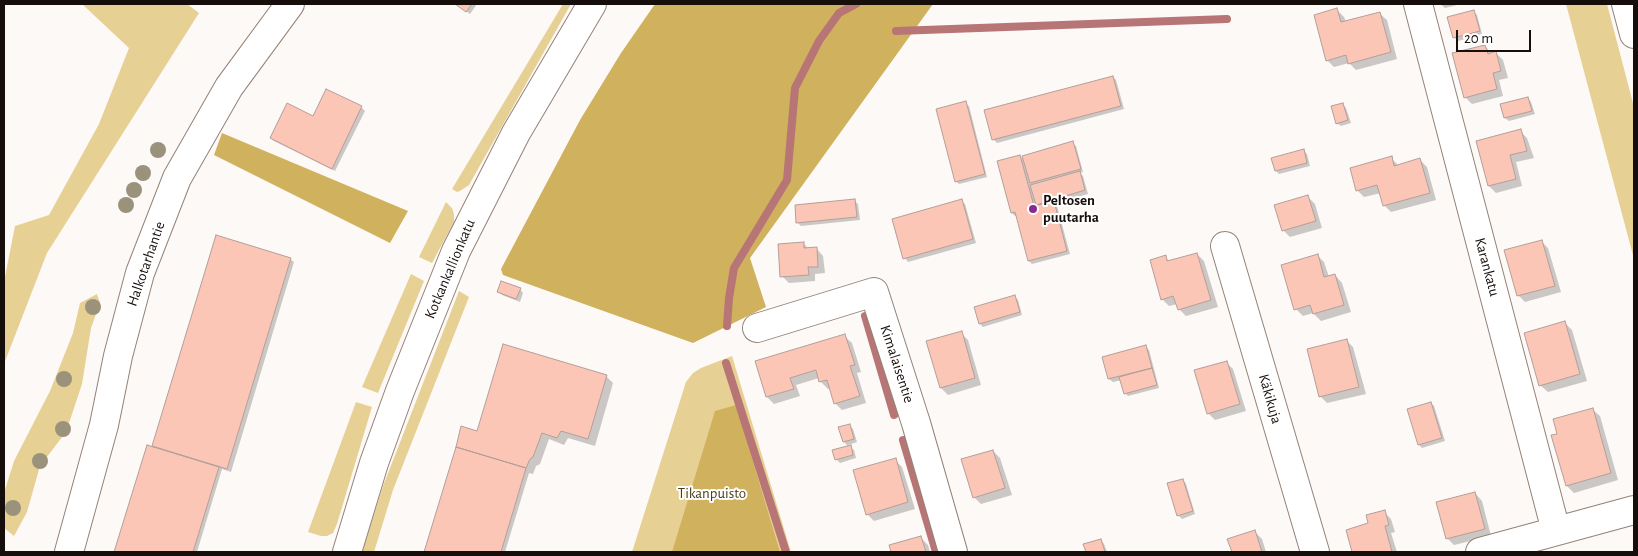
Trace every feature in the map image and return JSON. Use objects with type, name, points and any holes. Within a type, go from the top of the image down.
[{"type":"street","name":"Halkotarhantie","points":[[69,552],[104,425],[118,356],[140,273],[177,178],[229,87],[290,4]]},
{"type":"street","name":"Kotkankallionkatu","points":[[347,552],[374,463],[400,391],[456,251],[516,133],[592,4]]},
{"type":"street","name":"Karankatu","points":[[1418,4],[1556,531]]},
{"type":"street","points":[[1626,4],[1634,34]]},
{"type":"street","name":"Käkikuja","points":[[1225,246],[1315,552]]},
{"type":"street","name":"Kimalaisentie","points":[[757,328],[874,292],[916,423],[953,552]]},
{"type":"street","points":[[1480,552],[1634,510]]},
{"type":"green space","points":[[82,4],[187,4],[199,13],[47,253],[4,364],[4,282],[15,226],[49,215],[99,124],[129,48]]},
{"type":"green space","points":[[563,4],[571,4],[469,185],[457,192],[452,189]]},
{"type":"green space","points":[[655,4],[933,4],[750,258],[766,307],[693,343],[503,275],[501,269],[580,120],[621,53]]},
{"type":"green space","points":[[1566,4],[1607,4],[1634,107],[1634,259]]},
{"type":"green space","points":[[222,133],[408,211],[390,243],[214,155]]},
{"type":"green space","points":[[446,202],[452,208],[454,222],[432,263],[419,257]]},
{"type":"green space","points":[[411,274],[424,281],[378,393],[362,387]]},
{"type":"green space","points":[[459,291],[469,297],[393,490],[374,552],[362,552],[383,486]]},
{"type":"green space","points":[[97,294],[100,303],[91,328],[82,384],[66,432],[40,466],[27,512],[14,536],[4,528],[4,493],[14,461],[50,391],[73,333],[80,303]]},
{"type":"green space","name":"Tikanpuisto","points":[[732,356],[791,552],[632,552],[686,382],[693,373],[701,368]]},
{"type":"green space","points":[[356,402],[372,407],[337,524],[333,533],[327,536],[308,532]]},
{"type":"green space","points":[[736,405],[780,552],[672,552],[715,411]]},
{"type":"building","points":[[455,4],[472,4],[466,12]]},
{"type":"building","points":[[1337,8],[1341,22],[1380,12],[1391,52],[1348,64],[1346,55],[1326,61],[1314,15]]},
{"type":"building","points":[[1474,10],[1480,31],[1453,38],[1447,17]]},
{"type":"building","points":[[1485,45],[1488,54],[1496,51],[1501,71],[1493,73],[1497,89],[1464,98],[1452,53]]},
{"type":"building","points":[[1113,76],[1121,106],[992,140],[984,110]]},
{"type":"building","points":[[326,89],[362,106],[332,169],[270,138],[287,103],[313,116]]},
{"type":"building","points":[[1528,97],[1532,111],[1504,118],[1500,104]]},
{"type":"building","points":[[966,101],[985,174],[955,182],[936,109]]},
{"type":"building","points":[[1343,103],[1348,120],[1336,124],[1331,106]]},
{"type":"building","points":[[1521,129],[1527,151],[1510,155],[1516,179],[1488,186],[1476,141]]},
{"type":"building","points":[[1073,141],[1081,169],[1030,183],[1022,156]]},
{"type":"building","points":[[1304,149],[1307,163],[1275,171],[1271,158]]},
{"type":"building","name":"Peltosen puutarha","points":[[1020,155],[1034,206],[1054,201],[1067,251],[1028,261],[1015,212],[1011,213],[997,161]]},
{"type":"building","points":[[1392,156],[1394,166],[1420,158],[1430,193],[1383,206],[1377,185],[1356,191],[1350,168]]},
{"type":"building","points":[[1080,171],[1085,190],[1036,205],[1030,185]]},
{"type":"building","points":[[1308,195],[1316,221],[1282,231],[1274,205]]},
{"type":"building","points":[[855,199],[857,217],[796,223],[795,205]]},
{"type":"building","points":[[962,199],[973,239],[903,259],[892,219]]},
{"type":"building","points":[[216,235],[291,258],[227,469],[152,446]]},
{"type":"building","points":[[1542,240],[1555,286],[1517,296],[1504,250]]},
{"type":"building","points":[[804,242],[804,248],[817,247],[818,267],[808,267],[809,275],[780,277],[778,244]]},
{"type":"building","points":[[1197,253],[1211,300],[1178,310],[1173,296],[1161,300],[1150,260],[1166,255],[1167,261]]},
{"type":"building","points":[[1318,254],[1324,277],[1335,274],[1344,305],[1313,314],[1310,305],[1294,310],[1281,265]]},
{"type":"building","points":[[501,281],[521,288],[516,299],[497,292]]},
{"type":"building","points":[[1015,295],[1020,312],[979,324],[974,307]]},
{"type":"building","points":[[1565,321],[1580,374],[1539,386],[1524,333]]},
{"type":"building","points":[[962,331],[975,378],[940,388],[926,341]]},
{"type":"building","points":[[845,334],[855,365],[850,366],[860,396],[834,404],[827,380],[819,382],[816,370],[790,378],[794,389],[766,397],[755,361]]},
{"type":"building","points":[[1347,339],[1359,387],[1319,397],[1307,349]]},
{"type":"building","points":[[503,344],[607,375],[588,439],[561,431],[557,438],[542,433],[533,457],[526,468],[456,447],[461,426],[477,431]]},
{"type":"building","points":[[1146,345],[1152,368],[1108,379],[1102,357]]},
{"type":"building","points":[[1227,361],[1240,404],[1207,414],[1194,370]]},
{"type":"building","points":[[1152,368],[1157,385],[1124,394],[1119,377]]},
{"type":"building","points":[[1431,402],[1442,438],[1418,445],[1407,409]]},
{"type":"building","points":[[1593,408],[1611,473],[1566,486],[1551,435],[1557,434],[1553,419]]},
{"type":"building","points":[[850,424],[854,439],[843,442],[838,427]]},
{"type":"building","points":[[147,445],[219,467],[193,552],[114,552]]},
{"type":"building","points":[[851,445],[853,455],[835,460],[832,450]]},
{"type":"building","points":[[456,447],[526,468],[501,552],[424,552]]},
{"type":"building","points":[[993,450],[1005,488],[973,498],[961,459]]},
{"type":"building","points":[[896,458],[908,502],[866,515],[853,470]]},
{"type":"building","points":[[1183,479],[1193,511],[1177,516],[1167,483]]},
{"type":"building","points":[[1475,492],[1485,529],[1446,539],[1436,502]]},
{"type":"building","points":[[1385,510],[1389,525],[1385,526],[1392,552],[1352,552],[1346,530],[1368,523],[1366,515]]},
{"type":"building","points":[[1255,530],[1262,552],[1232,552],[1227,539]]},
{"type":"building","points":[[921,536],[926,552],[891,552],[889,545]]},
{"type":"building","points":[[1101,539],[1105,552],[1086,552],[1083,544]]},
{"type":"waterway","points":[[727,326],[734,268],[787,180],[795,88],[819,41],[839,13],[856,4]]},
{"type":"waterway","points":[[896,31],[1227,19]]},
{"type":"waterway","points":[[865,316],[894,415]]},
{"type":"waterway","points":[[726,363],[786,552]]},
{"type":"waterway","points":[[903,440],[936,552]]},
{"type":"place","name":"Peltosen puutarha","points":[[1033,209]]}]
